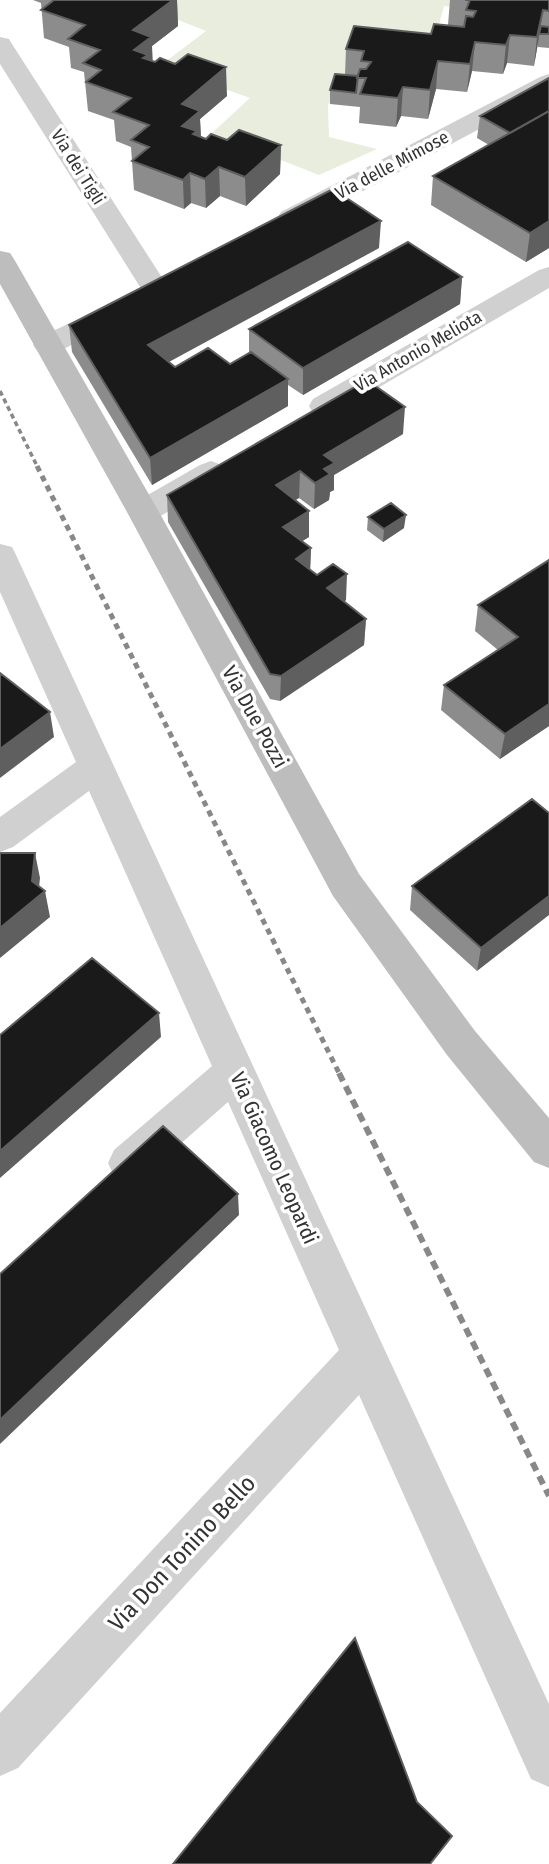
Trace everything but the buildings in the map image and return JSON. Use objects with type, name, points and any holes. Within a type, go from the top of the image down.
[{"type":"street","name":"Via dei Tigli","points":[[0,44],[156,290]]},
{"type":"street","name":"Via delle Mimose","points":[[266,231],[549,82]]},
{"type":"street","name":"Via Due Pozzi","points":[[0,259],[143,512],[346,885],[454,1032],[549,1149]]},
{"type":"street","name":"Via Antonio Meliota","points":[[298,421],[549,276]]},
{"type":"street","points":[[48,345],[180,277]]},
{"type":"street","points":[[143,512],[238,456]]},
{"type":"street","name":"Via Giacomo Leopardi","points":[[0,555],[549,1761]]},
{"type":"street","points":[[0,837],[96,766]]},
{"type":"street","points":[[102,1186],[235,1071]]},
{"type":"street","name":"Via Don Tonino Bello","points":[[0,1750],[364,1356]]},
{"type":"shaded area","points":[[163,0],[536,0],[531,17],[444,6],[428,65],[354,59],[328,105],[329,137],[377,149],[319,175],[212,133],[250,98],[206,82],[165,62],[206,31],[150,9]]},
{"type":"railway","points":[[0,391],[38,468]]},
{"type":"railway","points":[[37,466],[340,1075]]},
{"type":"railway","points":[[339,1073],[549,1496]]}]
